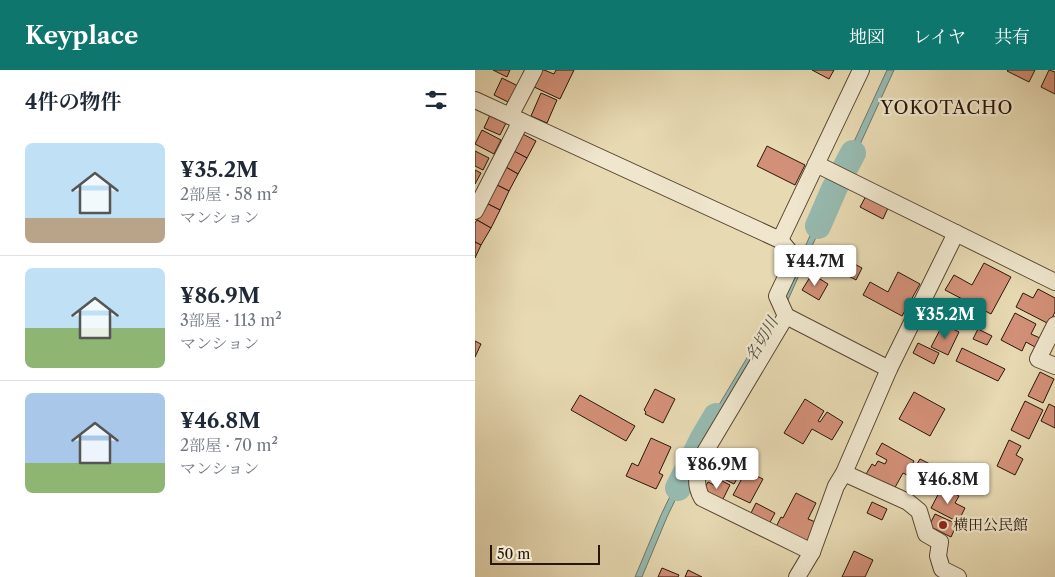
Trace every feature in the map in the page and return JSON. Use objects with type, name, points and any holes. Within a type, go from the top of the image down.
[{"type":"street","points":[[475,211],[516,119],[533,70]]},
{"type":"street","points":[[780,240],[861,70]]},
{"type":"street","points":[[475,100],[780,240],[795,258],[777,296],[786,316],[889,369]]},
{"type":"street","points":[[816,164],[1055,282]]},
{"type":"street","points":[[797,577],[812,552],[836,486],[845,473],[889,369],[956,233]]},
{"type":"street","points":[[786,316],[702,457],[697,473],[697,490],[702,498],[812,552]]},
{"type":"street","points":[[1055,325],[1038,359],[1055,366]]},
{"type":"street","points":[[845,473],[908,502],[919,511],[926,534],[940,542],[938,556],[942,569],[958,577]]},
{"type":"water","points":[[887,70],[894,70],[846,175],[840,172]]},
{"type":"water","points":[[829,192],[835,195],[787,302],[782,300]]},
{"type":"water","points":[[769,321],[775,325],[702,449],[695,445]]},
{"type":"water","points":[[691,453],[696,457],[667,517],[642,577],[635,577],[661,515]]},
{"type":"building","points":[[493,70],[510,70],[507,77]]},
{"type":"building","points":[[540,70],[554,74],[556,70],[574,70],[560,99],[532,86]]},
{"type":"building","points":[[812,70],[834,70],[829,79]]},
{"type":"building","points":[[1008,70],[1035,70],[1029,82]]},
{"type":"building","points":[[1049,70],[1055,72],[1055,94],[1041,87]]},
{"type":"building","points":[[502,78],[518,86],[510,103],[494,95]]},
{"type":"building","points":[[541,93],[557,100],[547,123],[531,116]]},
{"type":"building","points":[[490,115],[506,123],[500,135],[484,128]]},
{"type":"building","points":[[482,130],[501,140],[494,154],[475,144]]},
{"type":"building","points":[[521,133],[536,141],[527,158],[512,150]]},
{"type":"building","points":[[767,146],[805,165],[795,185],[757,166]]},
{"type":"building","points":[[512,150],[527,158],[518,174],[504,166]]},
{"type":"building","points":[[475,151],[489,158],[483,170],[475,166]]},
{"type":"building","points":[[504,166],[518,174],[509,191],[495,184]]},
{"type":"building","points":[[475,170],[481,173],[475,184]]},
{"type":"building","points":[[495,184],[509,191],[500,210],[486,203]]},
{"type":"building","points":[[866,196],[888,208],[883,219],[860,207]]},
{"type":"building","points":[[486,203],[500,210],[491,228],[477,220]]},
{"type":"building","points":[[477,220],[491,228],[481,245],[475,242],[475,223]]},
{"type":"building","points":[[475,242],[481,245],[475,258]]},
{"type":"building","points":[[847,260],[862,268],[856,280],[841,272]]},
{"type":"building","points":[[984,263],[1011,277],[991,314],[945,290],[954,275],[972,285]]},
{"type":"building","points":[[898,272],[920,284],[902,316],[863,295],[870,282],[888,292]]},
{"type":"building","points":[[812,274],[828,284],[819,300],[802,290]]},
{"type":"building","points":[[1038,289],[1055,298],[1055,312],[1049,324],[1016,307],[1023,293],[1033,298]]},
{"type":"building","points":[[1015,313],[1036,324],[1031,334],[1040,338],[1035,347],[1026,342],[1022,351],[1001,340]]},
{"type":"building","points":[[943,324],[959,332],[948,355],[931,347]]},
{"type":"building","points":[[978,329],[992,336],[987,345],[973,339]]},
{"type":"building","points":[[475,341],[481,344],[475,357]]},
{"type":"building","points":[[918,343],[939,353],[934,364],[913,353]]},
{"type":"building","points":[[962,348],[1005,369],[998,381],[956,361]]},
{"type":"building","points":[[1040,372],[1054,379],[1043,403],[1028,396]]},
{"type":"building","points":[[655,389],[675,399],[663,423],[645,414],[644,410]]},
{"type":"building","points":[[914,392],[945,409],[930,436],[899,419]]},
{"type":"building","points":[[580,395],[635,426],[626,441],[571,410]]},
{"type":"building","points":[[805,399],[824,411],[818,421],[820,422],[827,412],[843,422],[832,440],[812,429],[803,444],[784,433]]},
{"type":"building","points":[[1025,401],[1043,410],[1029,439],[1011,430]]},
{"type":"building","points":[[1049,404],[1055,407],[1055,428],[1041,421]]},
{"type":"building","points":[[651,438],[671,447],[659,473],[663,475],[656,489],[626,476],[632,463],[638,466]]},
{"type":"building","points":[[1009,440],[1021,446],[1016,455],[1023,459],[1015,475],[997,466]]},
{"type":"building","points":[[882,443],[914,461],[907,475],[903,473],[893,491],[865,476],[872,464],[875,466],[878,461],[885,464],[887,460],[876,454]]},
{"type":"building","points":[[920,459],[930,464],[920,479],[911,474]]},
{"type":"building","points":[[729,460],[743,468],[734,484],[720,477]]},
{"type":"building","points":[[746,471],[763,479],[750,503],[733,495]]},
{"type":"building","points":[[720,480],[730,485],[722,501],[703,491],[708,482],[716,486]]},
{"type":"building","points":[[942,487],[959,496],[955,503],[965,508],[958,522],[931,508]]},
{"type":"building","points":[[796,493],[816,503],[808,519],[818,523],[807,545],[775,529]]},
{"type":"building","points":[[872,502],[887,509],[882,520],[867,513]]},
{"type":"building","points":[[756,503],[775,513],[768,526],[749,517]]},
{"type":"building","name":"横田公民館","points":[[935,514],[957,524],[951,537],[929,526]]},
{"type":"building","points":[[854,551],[873,560],[865,577],[842,577]]},
{"type":"building","points":[[662,568],[679,575],[678,577],[658,577]]},
{"type":"building","points":[[688,570],[702,577],[685,577]]},
{"type":"waterway","name":"名切川","points":[[818,226],[834,189],[853,153]]},
{"type":"waterway","name":"名切川","points":[[678,488],[716,416]]},
{"type":"place","name":"横田公民館","points":[[943,525]]},
{"type":"district","name":"YOKOTACHO","points":[[947,108]]}]
